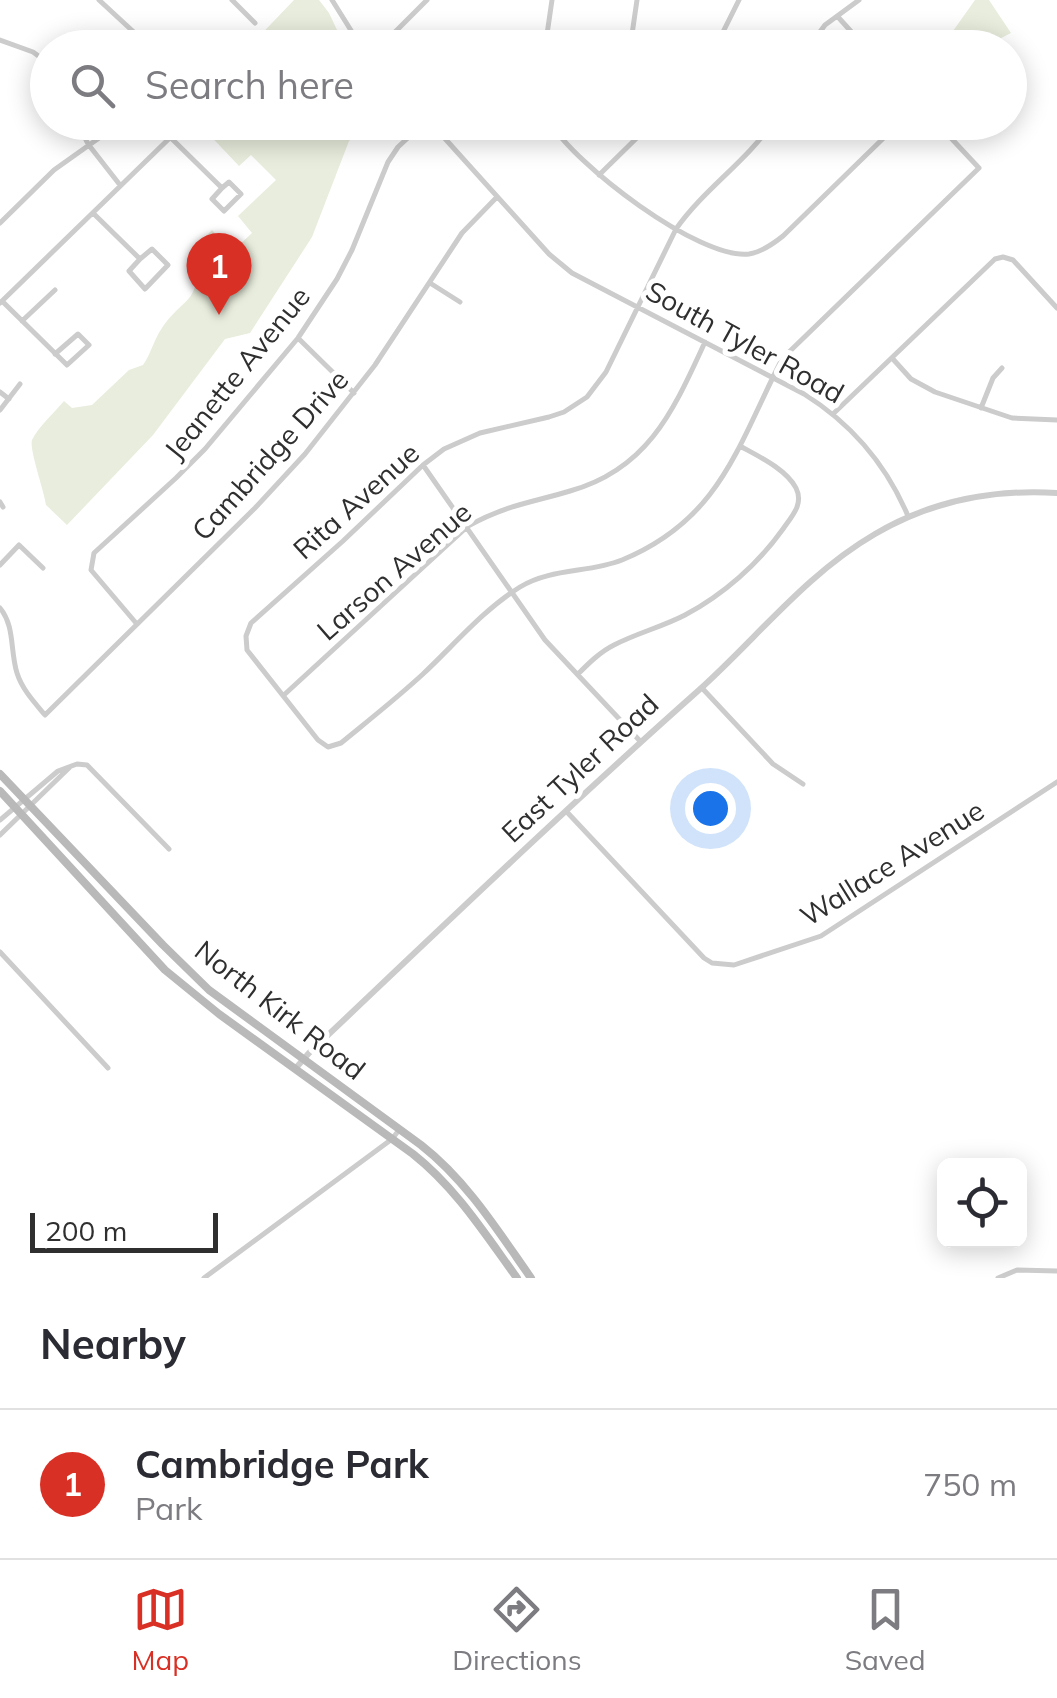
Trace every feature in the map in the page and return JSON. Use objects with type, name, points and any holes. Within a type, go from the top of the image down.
[{"type":"main road","name":"North Kirk Road","points":[[0,774],[209,990],[434,1156],[460,1180],[531,1278]]},
{"type":"main road","name":"North Kirk Road","points":[[0,791],[165,970],[219,1014],[426,1164],[451,1188],[517,1278]]},
{"type":"street","points":[[98,0],[131,30]]},
{"type":"street","points":[[232,0],[255,23]]},
{"type":"street","points":[[332,0],[350,30]]},
{"type":"street","points":[[397,30],[427,0]]},
{"type":"street","points":[[547,30],[552,0]]},
{"type":"street","points":[[633,30],[637,0]]},
{"type":"street","points":[[724,30],[739,0]]},
{"type":"street","points":[[821,30],[858,0]]},
{"type":"street","points":[[837,16],[850,30]]},
{"type":"street","points":[[0,40],[30,51]]},
{"type":"street","points":[[86,140],[120,185]]},
{"type":"street","points":[[0,223],[54,170],[95,140]]},
{"type":"street","points":[[56,354],[78,334],[88,345],[67,366],[1,302],[168,140]]},
{"type":"street","points":[[172,140],[222,188]]},
{"type":"street","name":"Jeanette Avenue","points":[[136,624],[91,570],[94,553],[204,449],[298,338],[345,264],[388,162],[406,140]]},
{"type":"street","name":"South Tyler Road","points":[[443,140],[562,266],[804,394],[833,414],[874,454],[908,516]]},
{"type":"street","points":[[562,140],[638,206],[724,252],[748,254],[783,236],[882,140]]},
{"type":"street","points":[[600,174],[635,140]]},
{"type":"street","name":"Rita Avenue","points":[[284,695],[247,650],[250,623],[423,465],[464,439],[549,417],[587,396],[606,372],[676,229],[691,208],[761,140]]},
{"type":"street","points":[[284,695],[318,740],[328,747],[342,743],[513,592],[536,578],[620,561],[669,534],[708,499],[726,475],[772,377],[788,352],[980,168],[953,140]]},
{"type":"street","points":[[229,182],[241,194],[224,211],[212,198],[222,188],[229,182]]},
{"type":"street","name":"Cambridge Drive","points":[[0,608],[5,612],[17,673],[30,698],[45,715],[305,454],[354,393],[462,232],[496,198]]},
{"type":"street","points":[[92,212],[140,259]]},
{"type":"street","points":[[152,250],[168,266],[146,289],[129,271],[140,259],[152,250]]},
{"type":"street","points":[[833,414],[997,258],[1013,260],[1057,308]]},
{"type":"street","points":[[430,282],[460,302]]},
{"type":"street","points":[[22,320],[54,290]]},
{"type":"street","points":[[298,338],[354,393]]},
{"type":"street","name":"Larson Avenue","points":[[284,695],[468,526],[494,512],[592,484],[624,466],[657,434],[671,413],[706,342]]},
{"type":"street","points":[[891,358],[922,386],[1012,418],[1057,420]]},
{"type":"street","points":[[981,408],[993,378],[1002,368]]},
{"type":"street","points":[[0,410],[20,384]]},
{"type":"street","points":[[0,392],[9,399]]},
{"type":"street","points":[[578,674],[610,646],[674,620],[711,599],[746,571],[777,537],[797,508],[798,492],[794,483],[740,446]]},
{"type":"street","points":[[423,465],[546,640],[640,741]]},
{"type":"street","points":[[908,516],[981,495],[1057,493]]},
{"type":"street","name":"East Tyler Road","points":[[295,1069],[810,582],[848,551],[908,516]]},
{"type":"street","points":[[0,565],[19,546],[42,568]]},
{"type":"street","points":[[702,688],[773,764],[803,784]]},
{"type":"street","points":[[0,820],[18,811],[71,765],[87,766],[170,849]]},
{"type":"street","name":"Wallace Avenue","points":[[566,811],[704,958],[712,963],[734,965],[821,936],[1057,782]]},
{"type":"street","points":[[0,835],[18,811]]},
{"type":"street","points":[[0,952],[108,1068]]},
{"type":"street","points":[[204,1278],[399,1130]]},
{"type":"street","points":[[998,1278],[1017,1270],[1057,1271]]},
{"type":"green space","points":[[294,0],[319,0],[337,30],[265,30]]},
{"type":"green space","points":[[975,0],[989,0],[1009,30],[954,30]]},
{"type":"green space","points":[[214,140],[350,140],[312,237],[250,333],[225,339],[153,435],[67,525],[46,505],[32,440],[64,401],[72,408],[92,405],[129,370],[143,365],[162,328],[192,293],[199,258],[192,250],[212,230],[232,252],[252,233],[238,216],[276,180],[251,155],[239,166]]},
{"type":"place","name":"Cambridge Park","points":[[219,315]]}]
